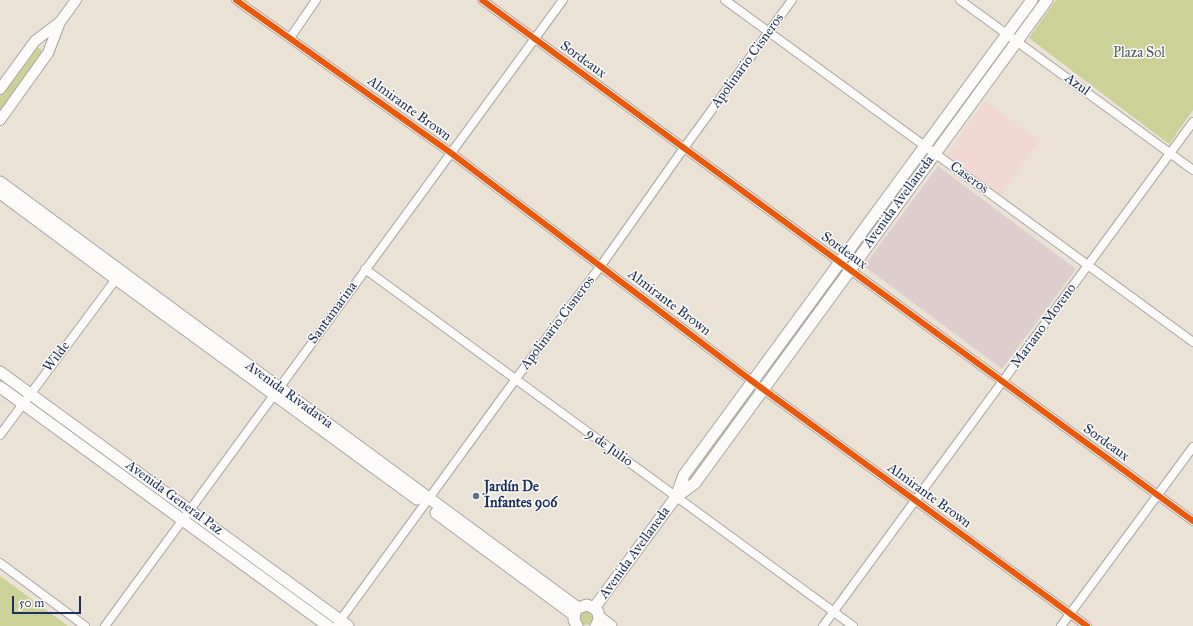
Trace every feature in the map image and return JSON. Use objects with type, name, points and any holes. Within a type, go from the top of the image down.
[{"type":"main road","name":"Avenida Avellaneda","points":[[596,617],[676,497],[684,475],[1032,0]]},
{"type":"main road","name":"Avenida Avellaneda","points":[[676,497],[695,483],[1047,0]]},
{"type":"main road","name":"Avenida Rivadavia","points":[[0,182],[276,390],[427,501],[575,619]]},
{"type":"main road","name":"Avenida Rivadavia","points":[[0,193],[116,279],[276,390]]},
{"type":"main road","name":"Avenida General Paz","points":[[0,372],[267,566],[341,624]]},
{"type":"main road","name":"Avenida General Paz","points":[[0,387],[328,626]]},
{"type":"main road","points":[[230,555],[238,545]]},
{"type":"main road","points":[[260,576],[267,566]]},
{"type":"main road","points":[[575,619],[586,605],[596,617],[611,626]]},
{"type":"street","points":[[0,120],[48,53],[60,22],[76,0]]},
{"type":"street","name":"Almirante Brown","points":[[236,0],[451,153],[752,381],[1087,626]]},
{"type":"street","points":[[290,38],[316,0]]},
{"type":"street","name":"Sordeaux","points":[[482,0],[1193,521]]},
{"type":"street","name":"Santamarina","points":[[105,626],[276,390],[563,0]]},
{"type":"street","name":"Caseros","points":[[725,0],[1193,342]]},
{"type":"street","name":"Apolinario Cisneros","points":[[341,624],[427,501],[600,267],[684,148],[792,0]]},
{"type":"street","name":"Azul","points":[[960,0],[1193,170]]},
{"type":"street","points":[[0,89],[35,41],[60,22]]},
{"type":"street","name":"Mariano Moreno","points":[[823,626],[1193,122]]},
{"type":"street","name":"9 de Julio","points":[[365,270],[853,626]]},
{"type":"street","name":"Wilde","points":[[0,435],[116,279]]},
{"type":"street","points":[[1061,626],[1193,447]]},
{"type":"street","points":[[0,563],[85,626]]},
{"type":"shaded area","points":[[985,101],[1039,141],[1001,195],[946,156]]},
{"type":"shaded area","points":[[938,166],[1076,269],[1002,369],[864,266]]},
{"type":"green space","name":"Plaza Sol","points":[[1056,0],[1193,0],[1193,110],[1169,144],[1029,38]]},
{"type":"green space","points":[[1005,45],[1009,48],[939,143],[935,140]]},
{"type":"green space","points":[[36,46],[43,51],[0,112],[0,96]]},
{"type":"green space","points":[[920,160],[924,163],[853,258],[849,255]]},
{"type":"green space","points":[[835,274],[839,277],[769,372],[765,369]]},
{"type":"green space","points":[[752,390],[756,393],[686,488],[682,485]]},
{"type":"green space","points":[[0,576],[68,626],[0,626]]},
{"type":"green space","points":[[586,611],[591,613],[593,618],[591,623],[586,625],[581,623],[579,618],[581,613]]},
{"type":"cycle path","points":[[236,0],[451,153],[752,381],[1087,626]]},
{"type":"cycle path","points":[[482,0],[1193,521]]},
{"type":"place","name":"Jardín De Infantes 906","points":[[476,496]]}]
